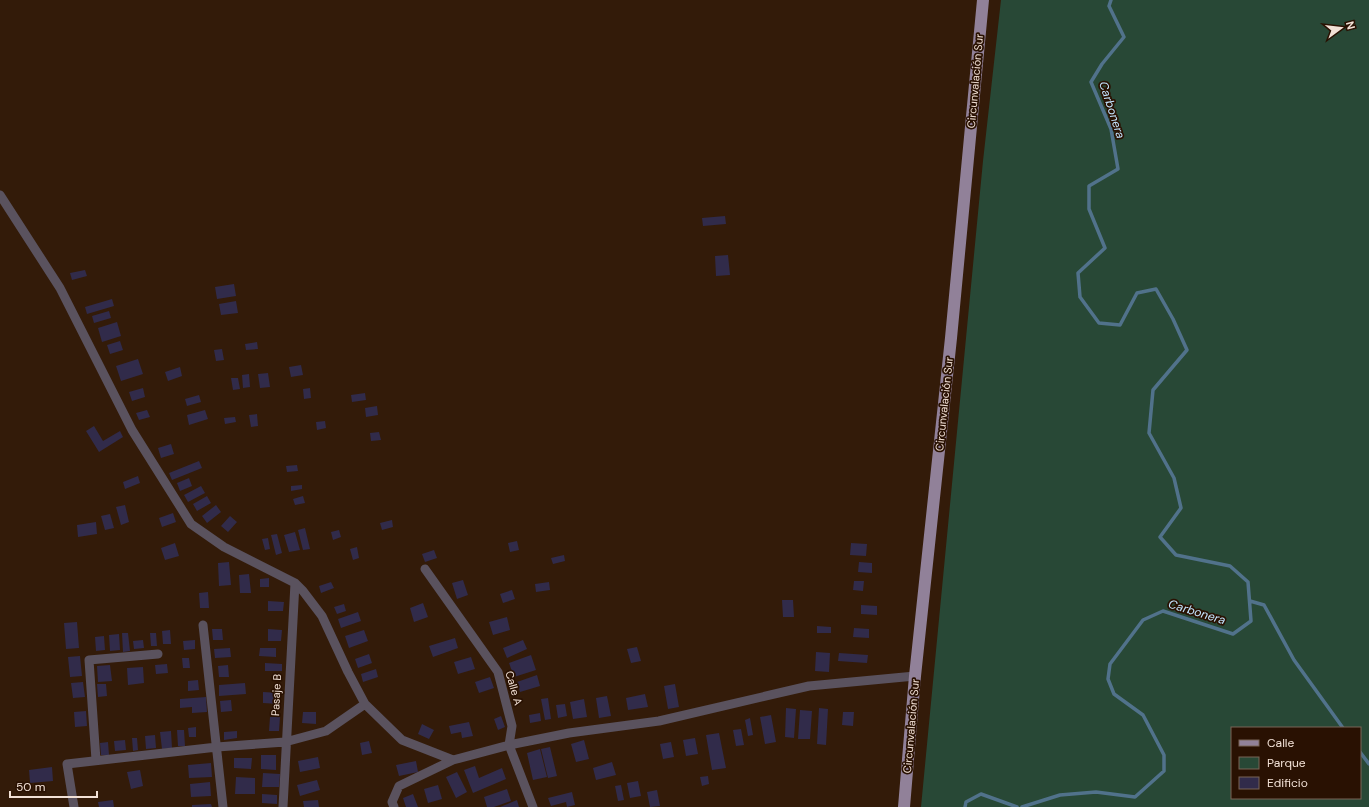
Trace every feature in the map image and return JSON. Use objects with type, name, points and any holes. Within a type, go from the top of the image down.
[{"type":"main road","name":"Circunvalación Sur","points":[[904,807],[915,676],[951,338],[983,0]]},
{"type":"street","points":[[0,195],[60,288],[132,430],[191,524],[224,547],[295,584],[303,591],[322,616],[348,672],[365,704],[402,740],[453,760]]},
{"type":"street","name":"Calle A","points":[[425,569],[498,672],[512,726],[509,745]]},
{"type":"street","name":"Pasaje B","points":[[283,807],[295,584]]},
{"type":"street","points":[[203,625],[223,807]]},
{"type":"street","points":[[96,760],[90,660],[158,654]]},
{"type":"street","points":[[393,804],[399,786],[453,760],[509,745],[569,733],[659,722],[809,686],[915,676]]},
{"type":"street","points":[[74,807],[67,764],[216,747],[286,742],[326,731],[365,704]]},
{"type":"street","points":[[509,745],[534,807]]},
{"type":"green space","points":[[1001,0],[1369,0],[1369,807],[921,807],[983,161]]},
{"type":"building","points":[[725,216],[726,224],[703,226],[702,218]]},
{"type":"building","points":[[728,255],[730,275],[716,276],[715,256]]},
{"type":"building","points":[[85,270],[87,276],[72,280],[70,273]]},
{"type":"building","points":[[234,284],[236,296],[217,299],[215,287]]},
{"type":"building","points":[[112,299],[114,306],[87,314],[85,307]]},
{"type":"building","points":[[236,301],[238,313],[221,315],[219,304]]},
{"type":"building","points":[[109,311],[111,318],[94,323],[92,316]]},
{"type":"building","points":[[117,322],[121,336],[102,342],[98,328]]},
{"type":"building","points":[[120,341],[123,350],[110,354],[107,345]]},
{"type":"building","points":[[257,342],[258,349],[246,350],[245,344]]},
{"type":"building","points":[[222,349],[224,360],[216,361],[214,350]]},
{"type":"building","points":[[138,359],[143,374],[121,381],[116,366]]},
{"type":"building","points":[[301,365],[303,375],[291,377],[289,367]]},
{"type":"building","points":[[180,367],[182,376],[168,381],[165,372]]},
{"type":"building","points":[[268,373],[270,387],[260,388],[258,374]]},
{"type":"building","points":[[249,374],[250,387],[243,388],[242,375]]},
{"type":"building","points":[[231,378],[238,378],[240,389],[233,390]]},
{"type":"building","points":[[143,388],[145,397],[132,401],[129,392]]},
{"type":"building","points":[[310,388],[311,398],[304,399],[303,389]]},
{"type":"building","points":[[365,393],[366,400],[352,402],[351,395]]},
{"type":"building","points":[[199,395],[201,402],[187,406],[185,399]]},
{"type":"building","points":[[377,406],[378,415],[366,417],[365,408]]},
{"type":"building","points":[[147,410],[150,417],[139,420],[136,413]]},
{"type":"building","points":[[205,410],[208,419],[189,425],[187,415]]},
{"type":"building","points":[[257,414],[258,426],[251,427],[249,415]]},
{"type":"building","points":[[235,417],[236,422],[225,424],[224,418]]},
{"type":"building","points":[[325,421],[326,428],[317,430],[316,422]]},
{"type":"building","points":[[94,426],[103,441],[120,431],[123,437],[99,452],[86,431]]},
{"type":"building","points":[[379,432],[381,440],[371,441],[370,433]]},
{"type":"building","points":[[171,444],[174,454],[161,458],[158,448]]},
{"type":"building","points":[[199,461],[202,468],[172,480],[169,473]]},
{"type":"building","points":[[297,465],[298,471],[287,472],[286,466]]},
{"type":"building","points":[[138,476],[140,483],[125,489],[123,482]]},
{"type":"building","points":[[189,478],[192,486],[180,491],[177,483]]},
{"type":"building","points":[[302,485],[302,489],[291,491],[291,486]]},
{"type":"building","points":[[201,486],[205,493],[188,502],[184,495]]},
{"type":"building","points":[[207,496],[211,503],[197,511],[193,504]]},
{"type":"building","points":[[303,496],[305,503],[295,505],[293,499]]},
{"type":"building","points":[[125,505],[129,522],[121,525],[116,507]]},
{"type":"building","points":[[216,505],[221,512],[207,523],[202,516]]},
{"type":"building","points":[[173,513],[176,522],[162,527],[159,518]]},
{"type":"building","points":[[110,514],[114,528],[105,530],[101,516]]},
{"type":"building","points":[[230,516],[237,522],[228,532],[221,526]]},
{"type":"building","points":[[392,520],[393,527],[382,530],[380,523]]},
{"type":"building","points":[[96,522],[97,534],[78,537],[77,525]]},
{"type":"building","points":[[305,528],[310,549],[303,550],[298,530]]},
{"type":"building","points":[[339,530],[341,537],[333,540],[331,532]]},
{"type":"building","points":[[295,532],[300,550],[289,552],[284,535]]},
{"type":"building","points":[[277,534],[282,553],[276,555],[271,535]]},
{"type":"building","points":[[268,538],[270,549],[265,550],[262,539]]},
{"type":"building","points":[[517,541],[519,550],[510,552],[508,543]]},
{"type":"building","points":[[175,543],[179,556],[165,560],[161,548]]},
{"type":"building","points":[[851,543],[867,544],[866,556],[850,555]]},
{"type":"building","points":[[357,547],[359,558],[353,560],[350,549]]},
{"type":"building","points":[[434,550],[437,558],[425,562],[422,554]]},
{"type":"building","points":[[564,555],[565,561],[553,564],[551,558]]},
{"type":"building","points":[[229,562],[231,585],[219,586],[218,563]]},
{"type":"building","points":[[859,562],[872,563],[872,573],[858,572]]},
{"type":"building","points":[[249,574],[251,593],[240,593],[239,575]]},
{"type":"building","points":[[269,578],[269,587],[260,587],[260,579]]},
{"type":"building","points":[[463,580],[468,595],[457,599],[452,583]]},
{"type":"building","points":[[854,581],[864,581],[863,591],[853,590]]},
{"type":"building","points":[[331,582],[334,588],[321,593],[319,586]]},
{"type":"building","points":[[549,582],[550,590],[536,592],[535,584]]},
{"type":"building","points":[[512,590],[515,599],[503,603],[500,594]]},
{"type":"building","points":[[208,592],[209,608],[200,608],[199,593]]},
{"type":"building","points":[[782,600],[793,600],[794,617],[783,617]]},
{"type":"building","points":[[268,601],[284,602],[283,611],[268,611]]},
{"type":"building","points":[[423,603],[428,617],[414,622],[410,608]]},
{"type":"building","points":[[344,604],[346,611],[337,614],[334,607]]},
{"type":"building","points":[[861,605],[877,606],[877,615],[861,614]]},
{"type":"building","points":[[358,612],[361,621],[341,628],[338,619]]},
{"type":"building","points":[[507,617],[510,630],[493,635],[489,622]]},
{"type":"building","points":[[77,622],[79,648],[66,649],[64,623]]},
{"type":"building","points":[[817,626],[831,627],[831,633],[817,633]]},
{"type":"building","points":[[854,628],[869,629],[869,638],[853,637]]},
{"type":"building","points":[[212,629],[222,629],[223,640],[213,640]]},
{"type":"building","points":[[268,629],[282,630],[281,641],[268,641]]},
{"type":"building","points":[[170,630],[171,644],[163,644],[162,631]]},
{"type":"building","points":[[364,630],[368,641],[349,648],[345,636]]},
{"type":"building","points":[[122,633],[128,633],[130,651],[123,652]]},
{"type":"building","points":[[150,633],[156,633],[157,646],[151,646]]},
{"type":"building","points":[[119,634],[120,650],[110,651],[109,635]]},
{"type":"building","points":[[104,636],[105,650],[96,651],[95,637]]},
{"type":"building","points":[[455,638],[458,648],[433,657],[429,646]]},
{"type":"building","points":[[143,640],[144,648],[134,649],[133,641]]},
{"type":"building","points":[[195,640],[195,649],[184,650],[183,641]]},
{"type":"building","points":[[523,640],[527,649],[507,658],[503,648]]},
{"type":"building","points":[[637,647],[641,661],[631,663],[627,649]]},
{"type":"building","points":[[230,648],[231,657],[215,658],[214,649]]},
{"type":"building","points":[[260,648],[276,648],[276,657],[259,656]]},
{"type":"building","points":[[816,652],[830,653],[829,672],[815,671]]},
{"type":"building","points":[[839,653],[868,655],[867,663],[838,661]]},
{"type":"building","points":[[369,654],[372,663],[358,668],[355,659]]},
{"type":"building","points":[[531,655],[536,670],[514,677],[509,663]]},
{"type":"building","points":[[80,656],[82,676],[70,677],[68,657]]},
{"type":"building","points":[[471,657],[475,669],[458,674],[454,662]]},
{"type":"building","points":[[182,658],[189,658],[190,668],[183,668]]},
{"type":"building","points":[[265,663],[282,664],[282,671],[265,671]]},
{"type":"building","points":[[167,664],[168,673],[156,674],[155,665]]},
{"type":"building","points":[[110,665],[112,681],[98,682],[97,666]]},
{"type":"building","points":[[228,665],[229,677],[219,677],[218,666]]},
{"type":"building","points":[[143,667],[144,683],[128,685],[127,668]]},
{"type":"building","points":[[376,669],[378,677],[363,682],[361,674]]},
{"type":"building","points":[[537,675],[540,686],[520,692],[517,682]]},
{"type":"building","points":[[490,677],[494,688],[479,693],[475,682]]},
{"type":"building","points":[[198,680],[199,690],[188,691],[188,681]]},
{"type":"building","points":[[83,682],[85,697],[73,698],[71,683]]},
{"type":"building","points":[[245,683],[246,694],[219,696],[219,685]]},
{"type":"building","points":[[97,684],[106,684],[107,696],[98,697]]},
{"type":"building","points":[[675,684],[679,707],[668,709],[664,686]]},
{"type":"building","points":[[263,692],[280,693],[279,704],[263,703]]},
{"type":"building","points":[[645,694],[648,707],[628,710],[626,698]]},
{"type":"building","points":[[607,696],[611,716],[599,718],[596,698]]},
{"type":"building","points":[[206,697],[207,712],[192,713],[192,707],[180,708],[180,699]]},
{"type":"building","points":[[548,698],[551,719],[545,720],[541,699]]},
{"type":"building","points":[[584,699],[587,717],[573,719],[570,702]]},
{"type":"building","points":[[231,700],[232,711],[221,712],[220,701]]},
{"type":"building","points":[[565,704],[567,716],[558,718],[556,705]]},
{"type":"building","points":[[786,708],[796,709],[794,738],[785,737]]},
{"type":"building","points":[[819,708],[828,709],[826,745],[817,744]]},
{"type":"building","points":[[800,710],[812,711],[810,739],[798,739]]},
{"type":"building","points":[[86,711],[87,726],[75,727],[74,712]]},
{"type":"building","points":[[303,712],[316,712],[316,724],[302,723]]},
{"type":"building","points":[[843,712],[854,712],[853,726],[842,725]]},
{"type":"building","points":[[540,713],[541,721],[530,723],[529,715]]},
{"type":"building","points":[[771,715],[776,742],[765,744],[760,717]]},
{"type":"building","points":[[501,716],[505,727],[498,730],[494,719]]},
{"type":"building","points":[[270,717],[280,717],[279,731],[269,731]]},
{"type":"building","points":[[750,718],[753,735],[748,736],[745,720]]},
{"type":"building","points":[[469,722],[473,736],[462,738],[461,732],[451,734],[449,726]]},
{"type":"building","points":[[422,724],[434,730],[429,739],[418,734]]},
{"type":"building","points":[[196,727],[196,737],[189,737],[188,728]]},
{"type":"building","points":[[741,729],[744,745],[736,746],[733,730]]},
{"type":"building","points":[[177,730],[184,730],[185,746],[178,746]]},
{"type":"building","points":[[171,731],[172,748],[162,749],[160,732]]},
{"type":"building","points":[[237,731],[237,738],[224,740],[224,732]]},
{"type":"building","points":[[719,733],[726,768],[712,770],[706,735]]},
{"type":"building","points":[[155,735],[156,748],[146,749],[145,736]]},
{"type":"building","points":[[132,738],[137,738],[138,750],[133,751]]},
{"type":"building","points":[[695,738],[698,754],[686,756],[683,740]]},
{"type":"building","points":[[125,740],[126,750],[115,751],[114,741]]},
{"type":"building","points":[[584,740],[589,759],[576,762],[571,744]]},
{"type":"building","points":[[369,741],[372,753],[362,755],[360,743]]},
{"type":"building","points":[[108,742],[109,755],[101,755],[100,743]]},
{"type":"building","points":[[671,742],[674,757],[663,759],[660,744]]},
{"type":"building","points":[[550,747],[557,776],[548,778],[541,749]]},
{"type":"building","points":[[540,749],[547,777],[533,780],[527,753]]},
{"type":"building","points":[[261,755],[276,755],[276,770],[261,769]]},
{"type":"building","points":[[318,757],[320,768],[300,772],[298,761]]},
{"type":"building","points":[[234,758],[252,758],[251,769],[234,768]]},
{"type":"building","points":[[416,761],[418,772],[399,776],[396,765]]},
{"type":"building","points":[[612,762],[616,775],[596,780],[593,768]]},
{"type":"building","points":[[211,763],[212,777],[189,778],[188,765]]},
{"type":"building","points":[[475,766],[479,778],[502,768],[506,779],[473,793],[464,770]]},
{"type":"building","points":[[52,767],[53,781],[30,783],[29,770]]},
{"type":"building","points":[[140,770],[143,786],[131,789],[127,772]]},
{"type":"building","points":[[457,772],[467,792],[456,798],[446,777]]},
{"type":"building","points":[[263,773],[280,774],[279,787],[262,787]]},
{"type":"building","points":[[708,776],[709,784],[702,786],[700,777]]},
{"type":"building","points":[[236,777],[255,778],[255,794],[235,794]]},
{"type":"building","points":[[317,780],[320,790],[300,796],[297,785]]},
{"type":"building","points":[[638,781],[641,796],[630,798],[627,783]]},
{"type":"building","points":[[210,782],[211,796],[191,797],[190,784]]},
{"type":"building","points":[[438,785],[442,799],[428,803],[424,789]]},
{"type":"building","points":[[621,785],[624,800],[618,801],[615,786]]},
{"type":"building","points":[[507,789],[511,801],[494,807],[487,807],[484,797]]},
{"type":"building","points":[[657,790],[660,806],[650,807],[647,792]]},
{"type":"building","points":[[572,792],[575,805],[567,807],[566,802],[551,806],[548,798]]},
{"type":"building","points":[[262,794],[277,795],[277,804],[262,803]]},
{"type":"building","points":[[413,794],[418,807],[406,807],[403,798]]},
{"type":"building","points":[[113,800],[114,807],[99,807],[98,802]]},
{"type":"building","points":[[318,800],[319,807],[304,807],[303,801]]},
{"type":"building","points":[[517,800],[519,807],[500,807]]},
{"type":"building","points":[[211,804],[212,807],[192,807],[192,805]]},
{"type":"waterway","name":"Carbonera","points":[[1022,807],[1060,795],[1096,792],[1135,797],[1164,771],[1164,755],[1143,715],[1114,694],[1108,679],[1110,664],[1143,620],[1163,611],[1233,634],[1251,621],[1248,582],[1230,566],[1176,555],[1160,537],[1181,508],[1174,478],[1149,433],[1153,390],[1187,350],[1173,319],[1156,289],[1137,293],[1120,325],[1099,323],[1080,297],[1078,273],[1105,248],[1089,209],[1089,186],[1118,169],[1111,129],[1091,82],[1102,64],[1124,37],[1109,6],[1111,0]]},
{"type":"waterway","points":[[1250,601],[1264,605],[1294,660],[1342,727]]},
{"type":"waterway","points":[[1361,753],[1369,764]]},
{"type":"waterway","name":"Carbonera","points":[[965,807],[966,802],[981,794],[1017,807]]}]
